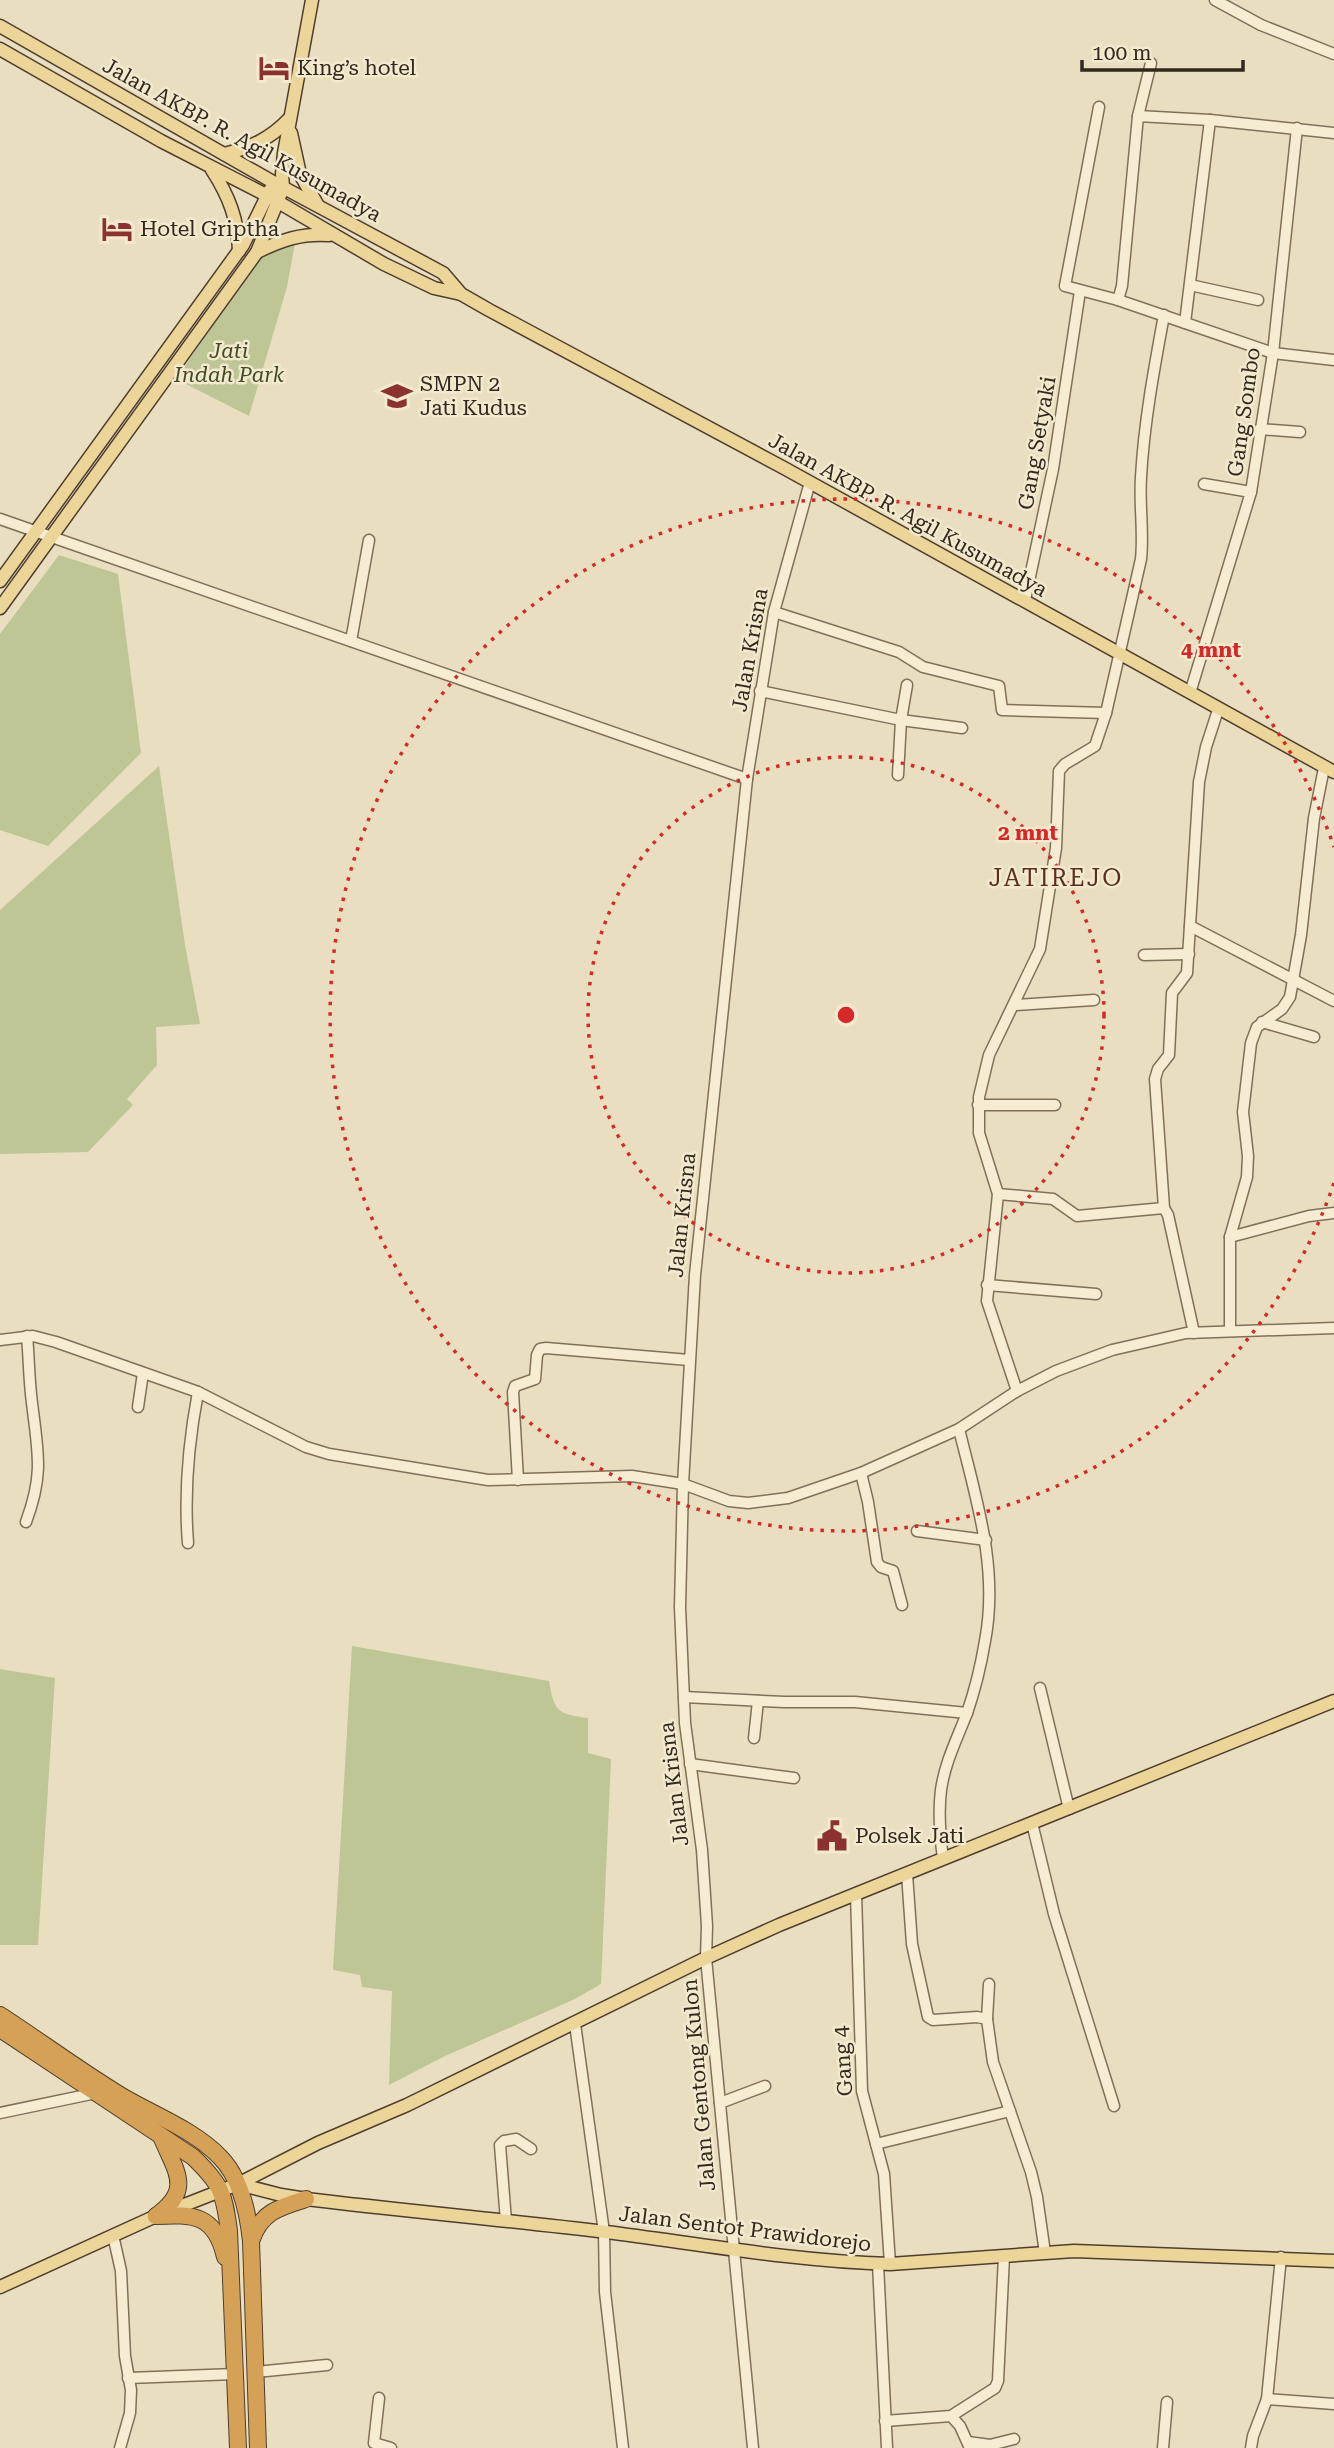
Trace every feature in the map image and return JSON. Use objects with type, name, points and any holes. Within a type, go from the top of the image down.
[{"type":"highway","points":[[0,2015],[121,2095],[194,2137],[221,2157],[237,2184],[248,2216],[258,2448]]},
{"type":"highway","points":[[0,2029],[193,2157],[215,2177],[225,2199],[229,2231],[238,2448]]},
{"type":"highway","points":[[156,2216],[171,2205],[177,2195],[179,2182],[161,2136]]},
{"type":"highway","points":[[251,2241],[257,2224],[266,2216],[306,2199]]},
{"type":"highway","points":[[156,2216],[189,2214],[204,2221],[216,2233],[231,2285]]},
{"type":"main road","points":[[0,608],[257,252],[279,181],[312,0]]},
{"type":"main road","name":"Jalan AKBP. R. Agil Kusumadya","points":[[0,26],[224,154],[279,181],[443,273],[461,294]]},
{"type":"main road","name":"Jalan AKBP. R. Agil Kusumadya","points":[[0,50],[273,199],[333,235],[429,286],[461,294],[810,482],[1329,770]]},
{"type":"main road","points":[[224,154],[259,143],[289,119]]},
{"type":"main road","points":[[289,119],[296,163],[318,205]]},
{"type":"main road","points":[[211,167],[226,192],[234,214],[239,251]]},
{"type":"main road","points":[[0,581],[239,251],[273,199]]},
{"type":"main road","points":[[257,252],[297,235],[333,235]]},
{"type":"main road","points":[[0,2287],[156,2216],[237,2184],[318,2143],[407,2105],[706,1958],[856,1894],[1334,1701]]},
{"type":"main road","name":"Jalan Sentot Prawidorejo","points":[[237,2184],[306,2199],[604,2232],[810,2259],[884,2264],[1074,2250],[1334,2261]]},
{"type":"street","points":[[1215,0],[1261,25],[1334,54]]},
{"type":"street","points":[[1118,300],[1122,286],[1138,116],[1151,63]]},
{"type":"street","points":[[1099,107],[1065,286],[1118,300],[1273,353],[1334,360]]},
{"type":"street","points":[[1138,116],[1210,120],[1334,133]]},
{"type":"street","points":[[1185,323],[1210,120]]},
{"type":"street","name":"Gang Sombo","points":[[1190,693],[1251,492],[1273,353],[1297,128]]},
{"type":"street","points":[[1190,285],[1258,300]]},
{"type":"street","name":"Gang Setyaki","points":[[1025,600],[1054,469],[1080,290]]},
{"type":"street","points":[[1017,1391],[989,1312],[987,1285],[998,1194],[979,1133],[978,1105],[984,1069],[1035,963],[1044,934],[1056,848],[1059,771],[1065,764],[1095,746],[1120,654],[1143,540],[1141,475],[1154,368],[1164,315]]},
{"type":"street","points":[[1261,429],[1300,432]]},
{"type":"street","name":"Jalan Krisna","points":[[706,1958],[707,1926],[702,1850],[690,1764],[680,1606],[689,1360],[695,1275],[747,779],[774,612],[810,482]]},
{"type":"street","points":[[1204,484],[1251,492]]},
{"type":"street","points":[[0,519],[747,779]]},
{"type":"street","points":[[351,640],[369,540]]},
{"type":"street","points":[[774,612],[899,652],[923,667],[999,686],[1002,710],[1106,713]]},
{"type":"street","points":[[898,775],[901,720],[908,685]]},
{"type":"street","points":[[760,691],[901,720],[962,728]]},
{"type":"street","points":[[1194,1333],[1168,1215],[1164,1208],[1155,1079],[1158,1069],[1170,1055],[1170,1000],[1175,987],[1187,973],[1199,782],[1206,747],[1218,710]]},
{"type":"street","points":[[1230,1330],[1230,1237],[1247,1177],[1248,1156],[1243,1112],[1251,1043],[1257,1027],[1287,1004],[1303,924],[1314,818],[1329,770]]},
{"type":"street","points":[[1190,926],[1334,1001]]},
{"type":"street","points":[[1144,955],[1189,954]]},
{"type":"street","points":[[1015,1005],[1094,1000]]},
{"type":"street","points":[[1262,1022],[1314,1037]]},
{"type":"street","points":[[978,1105],[1055,1105]]},
{"type":"street","points":[[998,1194],[1053,1199],[1077,1216],[1164,1208]]},
{"type":"street","points":[[1230,1237],[1309,1216],[1334,1213]]},
{"type":"street","points":[[987,1285],[1097,1294]]},
{"type":"street","points":[[0,1340],[27,1336],[56,1342],[198,1392],[306,1447],[329,1454],[473,1478],[518,1480],[620,1475],[683,1484],[729,1501],[761,1503],[796,1496],[861,1473],[959,1429],[1017,1391],[1094,1356],[1139,1343],[1194,1333],[1334,1328]]},
{"type":"street","points":[[26,1522],[37,1494],[40,1467],[31,1400],[27,1336]]},
{"type":"street","points":[[518,1480],[513,1392],[515,1386],[535,1379],[540,1349],[689,1360]]},
{"type":"street","points":[[138,1407],[143,1373]]},
{"type":"street","points":[[188,1543],[186,1515],[191,1425],[198,1392]]},
{"type":"street","points":[[943,1859],[940,1793],[948,1758],[967,1713],[986,1639],[990,1595],[986,1540],[959,1429]]},
{"type":"street","points":[[861,1473],[877,1562],[881,1567],[893,1571],[902,1605]]},
{"type":"street","points":[[918,1531],[986,1540]]},
{"type":"street","points":[[1040,1688],[1069,1809]]},
{"type":"street","points":[[684,1697],[855,1703],[967,1713]]},
{"type":"street","points":[[754,1738],[758,1701]]},
{"type":"street","points":[[690,1764],[794,1778]]},
{"type":"street","points":[[1032,1824],[1054,1914],[1114,2106]]},
{"type":"street","points":[[907,1874],[912,1944],[928,2017],[933,2020],[977,2017],[987,2019]]},
{"type":"street","name":"Gang 4","points":[[856,1894],[862,2091],[884,2174],[887,2448]]},
{"type":"street","name":"Jalan Gentong Kulon","points":[[706,1958],[753,2448]]},
{"type":"street","points":[[989,1984],[987,2019],[993,2062],[1034,2185],[1045,2253]]},
{"type":"street","points":[[575,2024],[604,2232],[605,2292],[623,2448]]},
{"type":"street","points":[[720,2103],[765,2086]]},
{"type":"street","points":[[0,2113],[96,2093]]},
{"type":"street","points":[[876,2144],[1010,2111]]},
{"type":"street","points":[[506,2221],[500,2145],[516,2138],[531,2149]]},
{"type":"street","points":[[113,2235],[121,2271],[131,2390],[130,2413],[120,2448]]},
{"type":"street","points":[[885,2421],[951,2416],[974,2399],[991,2391],[998,2381],[1004,2256]]},
{"type":"street","points":[[1251,2448],[1267,2399],[1281,2258]]},
{"type":"street","points":[[256,2372],[327,2365]]},
{"type":"street","points":[[128,2378],[235,2374]]},
{"type":"street","points":[[379,2398],[374,2443],[391,2448]]},
{"type":"street","points":[[1267,2399],[1334,2404]]},
{"type":"street","points":[[1163,2448],[1167,2402]]},
{"type":"street","points":[[951,2416],[969,2445],[990,2445],[1014,2439]]},
{"type":"green space","name":"Jati Indah Park","points":[[295,243],[287,287],[249,416],[176,379],[257,261],[277,246]]},
{"type":"green space","points":[[59,555],[118,574],[141,753],[48,846],[0,830],[0,634]]},
{"type":"green space","points":[[159,766],[185,945],[200,1024],[156,1027],[157,1065],[127,1099],[133,1105],[88,1152],[0,1154],[0,910]]},
{"type":"green space","points":[[352,1646],[549,1681],[555,1705],[559,1709],[570,1715],[588,1718],[588,1753],[611,1759],[601,1984],[575,1999],[445,2056],[389,2085],[392,1991],[362,1987],[360,1975],[333,1970]]},
{"type":"green space","points":[[0,1669],[55,1678],[38,1945],[0,1945]]},
{"type":"place","name":"King’s hotel","points":[[274,68]]},
{"type":"place","name":"Hotel Griptha","points":[[117,229]]},
{"type":"place","name":"SMPN 2 Jati Kudus","points":[[397,396]]},
{"type":"place","name":"Polsek Jati","points":[[832,1836]]},
{"type":"district","name":"JATIREJO","points":[[1056,878]]}]
